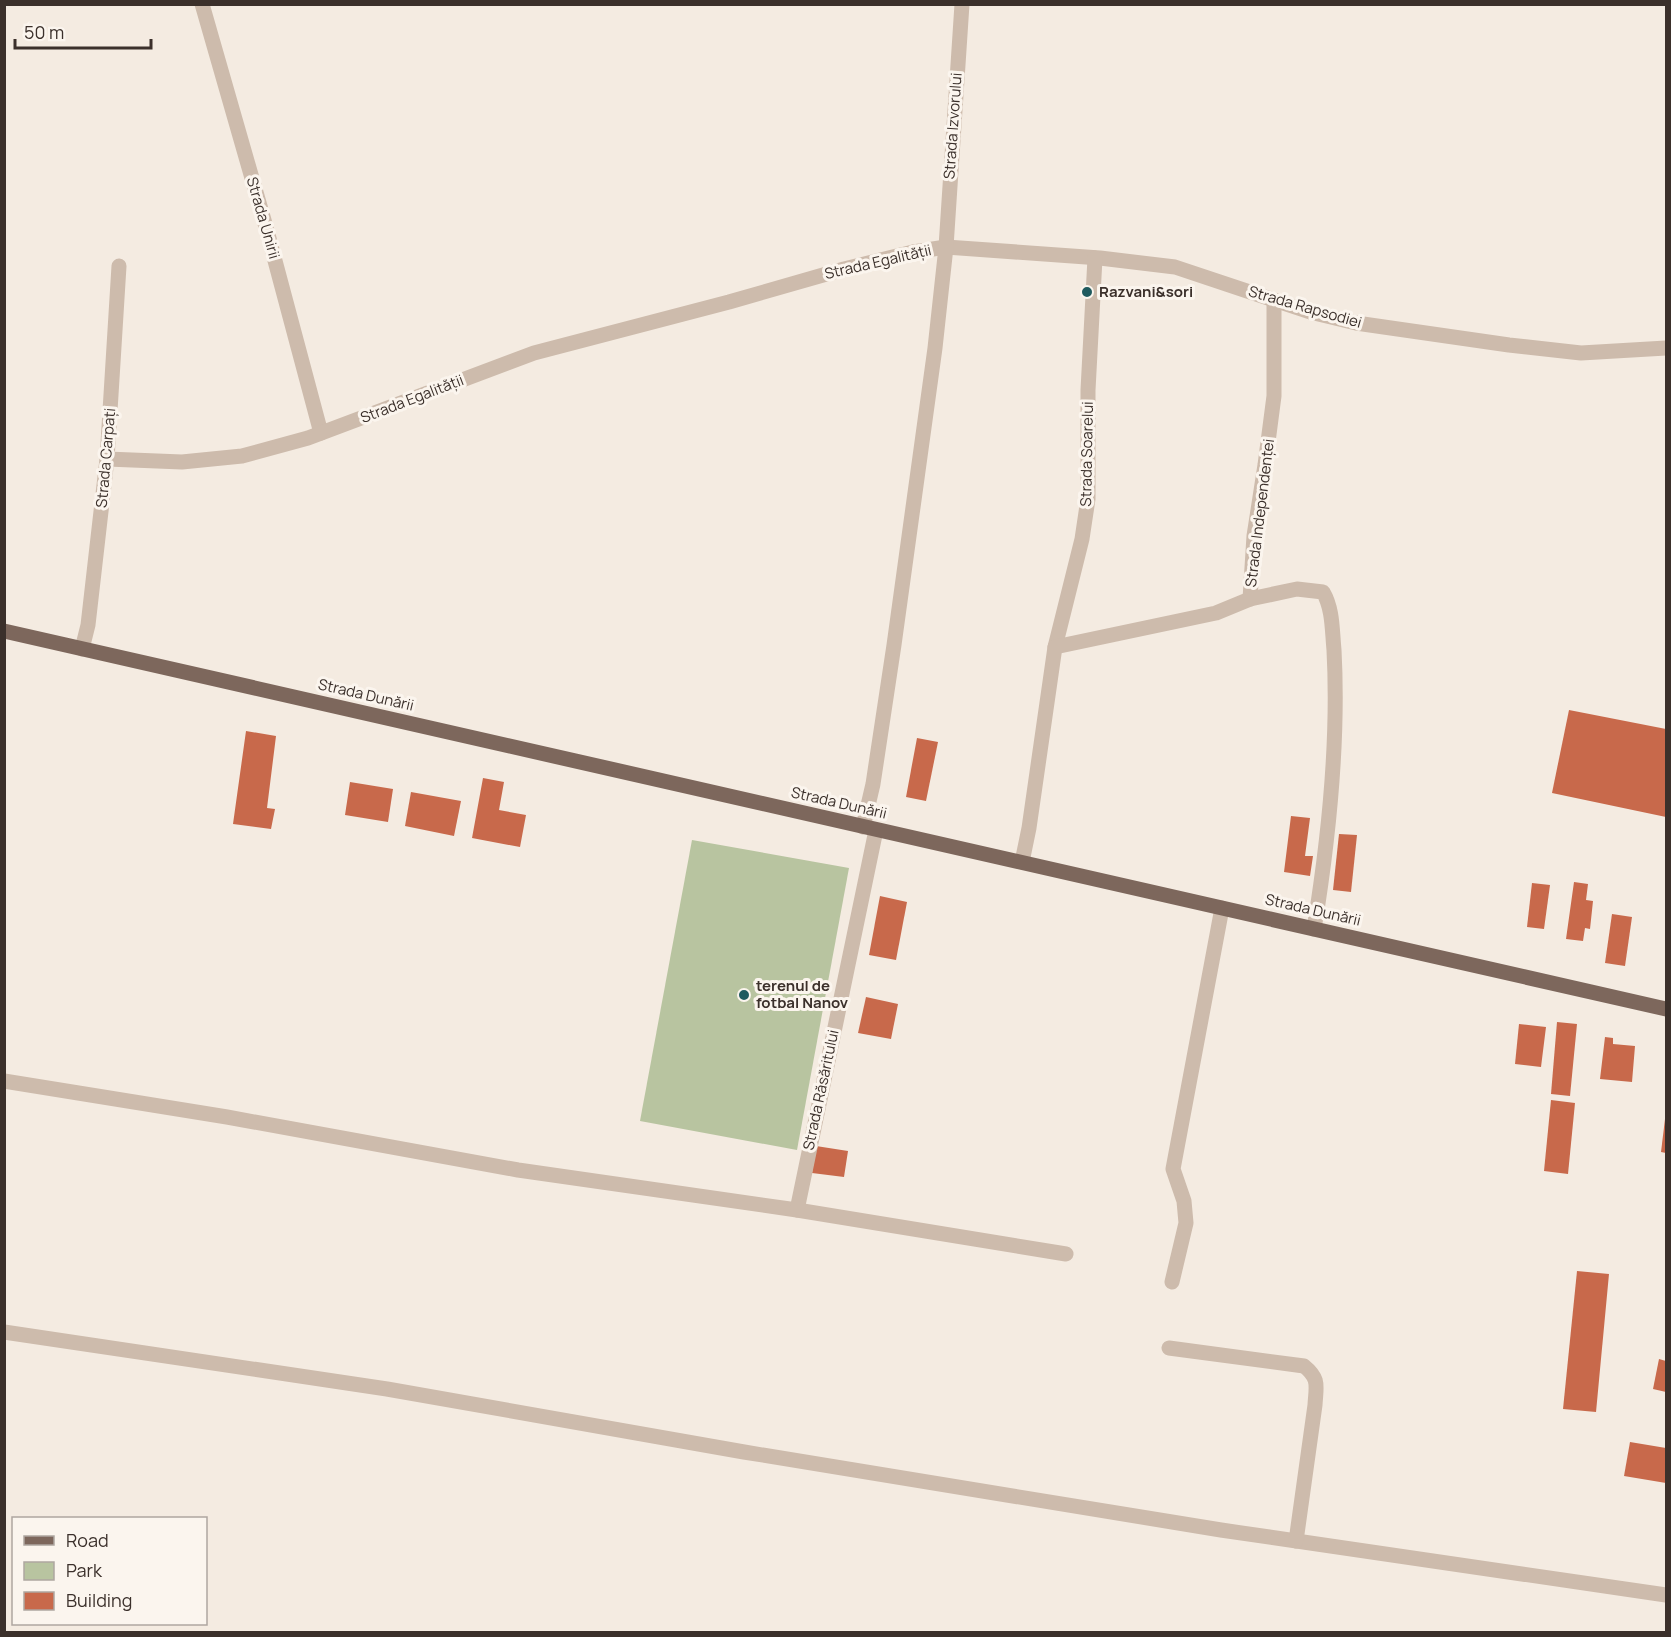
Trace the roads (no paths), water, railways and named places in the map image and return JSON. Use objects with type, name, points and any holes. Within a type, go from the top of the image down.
[{"type":"main road","name":"Strada Dunării","points":[[4,631],[1666,1009]]},
{"type":"street","name":"Strada Unirii","points":[[202,4],[266,227],[321,433]]},
{"type":"street","name":"Strada Izvorului","points":[[946,247],[962,4]]},
{"type":"street","name":"Strada Egalității","points":[[107,459],[182,462],[242,456],[321,433],[534,353],[729,302],[844,268],[946,247],[933,360],[873,784],[869,829]]},
{"type":"street","name":"Strada Rapsodiei","points":[[946,247],[1095,258],[1175,267],[1310,312],[1356,323],[1509,345],[1581,353],[1666,348]]},
{"type":"street","name":"Strada Soarelui","points":[[1022,862],[1055,647],[1082,539],[1088,499],[1088,390],[1095,258]]},
{"type":"street","name":"Strada Carpați","points":[[82,649],[88,625],[107,459],[119,266]]},
{"type":"street","name":"Strada Independenței","points":[[1274,300],[1274,396],[1254,536],[1250,599],[1297,589],[1323,592],[1329,601],[1332,616],[1336,691],[1330,802],[1322,882],[1314,929]]},
{"type":"street","points":[[1055,647],[1216,613],[1250,599]]},
{"type":"street","name":"Strada Răsăritului","points":[[796,1210],[869,829]]},
{"type":"street","points":[[1172,1282],[1186,1223],[1184,1201],[1173,1169],[1222,908]]},
{"type":"street","points":[[4,1081],[227,1117],[518,1170],[796,1210],[1066,1254]]},
{"type":"street","points":[[4,1332],[387,1389],[744,1452],[1221,1530],[1666,1595]]},
{"type":"street","points":[[1168,1348],[1304,1366],[1313,1373],[1316,1385],[1315,1405],[1296,1541]]},
{"type":"place","name":"Razvani&sori","points":[[1087,292]]},
{"type":"place","name":"terenul de fotbal Nanov","points":[[744,995]]}]
